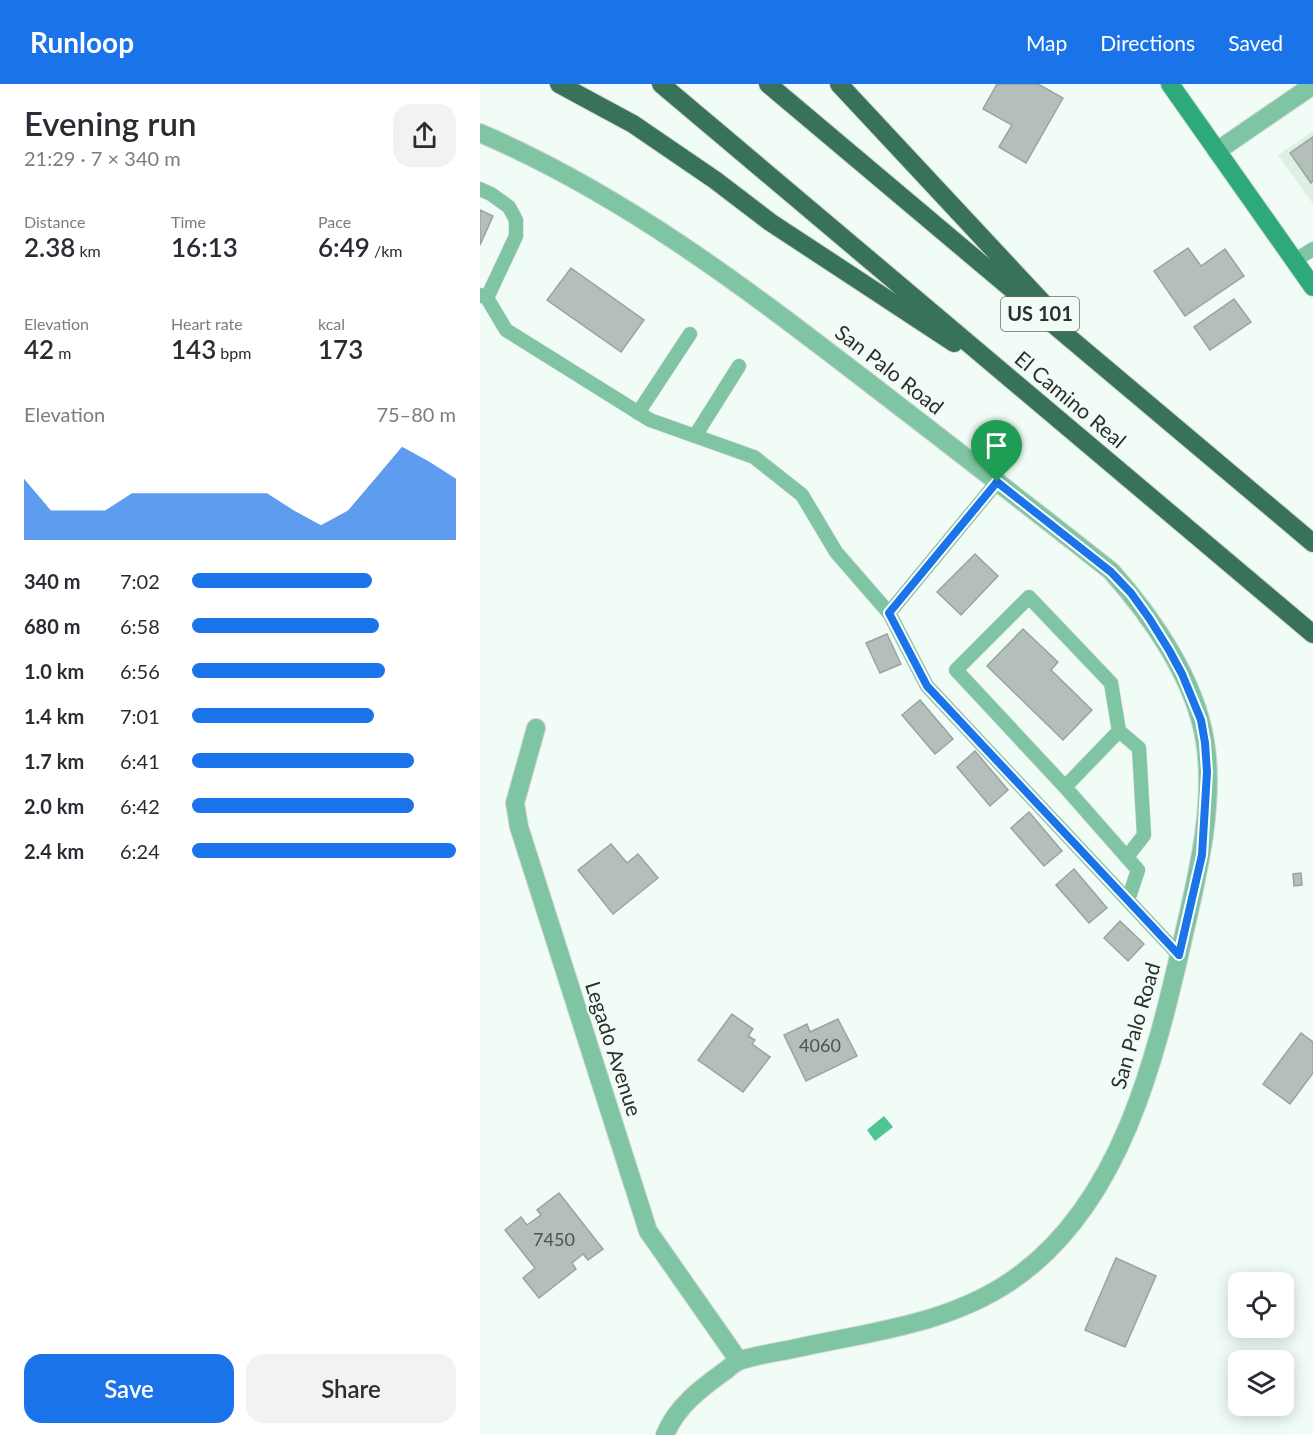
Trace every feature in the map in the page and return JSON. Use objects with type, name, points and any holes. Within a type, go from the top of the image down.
[{"type":"highway","points":[[560,84],[633,124],[715,180],[770,222],[1024,390]]},
{"type":"highway","name":"El Camino Real","points":[[661,84],[1313,634]]},
{"type":"highway","name":"US 101","points":[[768,84],[1313,543]]},
{"type":"highway","points":[[840,84],[1101,364]]},
{"type":"main road","points":[[1170,84],[1313,287]]},
{"type":"street","points":[[1217,151],[1310,86]]},
{"type":"street","name":"San Palo Road","points":[[480,133],[559,171],[610,199],[660,230],[747,290],[1111,572],[1131,593],[1169,650],[1182,674],[1201,720],[1205,743],[1207,772],[1202,855],[1163,1028],[1139,1102],[1122,1142],[1101,1180],[1077,1216],[1050,1249],[1033,1265],[994,1292],[951,1312],[917,1322],[740,1361],[681,1408],[665,1435]]},
{"type":"street","name":"Legado Avenue","points":[[536,728],[515,803],[519,827],[648,1231],[740,1361]]},
{"type":"lane","points":[[480,189],[508,207],[516,220],[516,236],[483,296],[506,330],[650,420],[754,457],[802,495],[836,552],[889,613],[927,686],[1179,955]]},
{"type":"lane","points":[[1294,261],[1313,249]]},
{"type":"lane","points":[[638,413],[690,334]]},
{"type":"lane","points":[[694,436],[738,366]]},
{"type":"lane","points":[[889,613],[997,482]]},
{"type":"lane","points":[[1127,857],[1144,835],[1139,748],[1119,731],[1111,683],[1029,597],[956,670],[1138,870],[1128,900]]},
{"type":"lane","points":[[1065,788],[1119,731]]},
{"type":"shaded area","points":[[1313,131],[1313,204],[1278,155]]},
{"type":"shaded area","points":[[884,1116],[893,1127],[875,1141],[867,1130]]},
{"type":"building","points":[[997,84],[1038,84],[1063,98],[1026,163],[999,147],[1012,125],[983,109]]},
{"type":"building","points":[[1313,137],[1313,181],[1311,183],[1290,153]]},
{"type":"building","points":[[480,210],[493,216],[480,245]]},
{"type":"building","points":[[1188,248],[1201,266],[1225,249],[1244,276],[1185,316],[1154,271]]},
{"type":"building","points":[[571,268],[644,320],[621,352],[547,300]]},
{"type":"building","points":[[1234,299],[1251,322],[1210,350],[1194,327]]},
{"type":"building","points":[[975,554],[998,576],[961,615],[937,592]]},
{"type":"building","points":[[1023,629],[1058,662],[1051,670],[1092,710],[1063,740],[987,666]]},
{"type":"building","points":[[887,634],[901,664],[880,673],[866,643]]},
{"type":"building","points":[[920,700],[953,739],[935,754],[902,715]]},
{"type":"building","points":[[975,751],[1008,790],[990,806],[957,767]]},
{"type":"building","points":[[1029,812],[1062,851],[1044,866],[1011,828]]},
{"type":"building","points":[[611,844],[627,863],[638,854],[658,878],[613,914],[578,870]]},
{"type":"building","points":[[1074,869],[1107,908],[1089,923],[1056,885]]},
{"type":"building","points":[[1301,873],[1302,885],[1294,886],[1293,874]]},
{"type":"building","points":[[1120,921],[1144,944],[1128,961],[1104,938]]},
{"type":"building","points":[[732,1014],[753,1029],[748,1036],[755,1040],[752,1044],[770,1057],[743,1092],[698,1060]]},
{"type":"building","points":[[838,1019],[857,1056],[806,1081],[784,1035],[807,1024],[810,1032]]},
{"type":"building","points":[[1301,1033],[1313,1042],[1313,1073],[1290,1104],[1263,1084]]},
{"type":"building","points":[[559,1193],[603,1249],[588,1260],[583,1254],[572,1263],[576,1269],[539,1298],[523,1278],[535,1268],[505,1230],[521,1217],[527,1225],[541,1215],[537,1210]]},
{"type":"building","points":[[1116,1258],[1156,1276],[1125,1347],[1085,1330]]},
{"type":"route","points":[[997,482],[1111,572],[1131,593],[1169,650],[1182,674],[1201,720],[1207,772],[1202,855],[1179,955],[927,686],[889,613],[997,482]]}]
